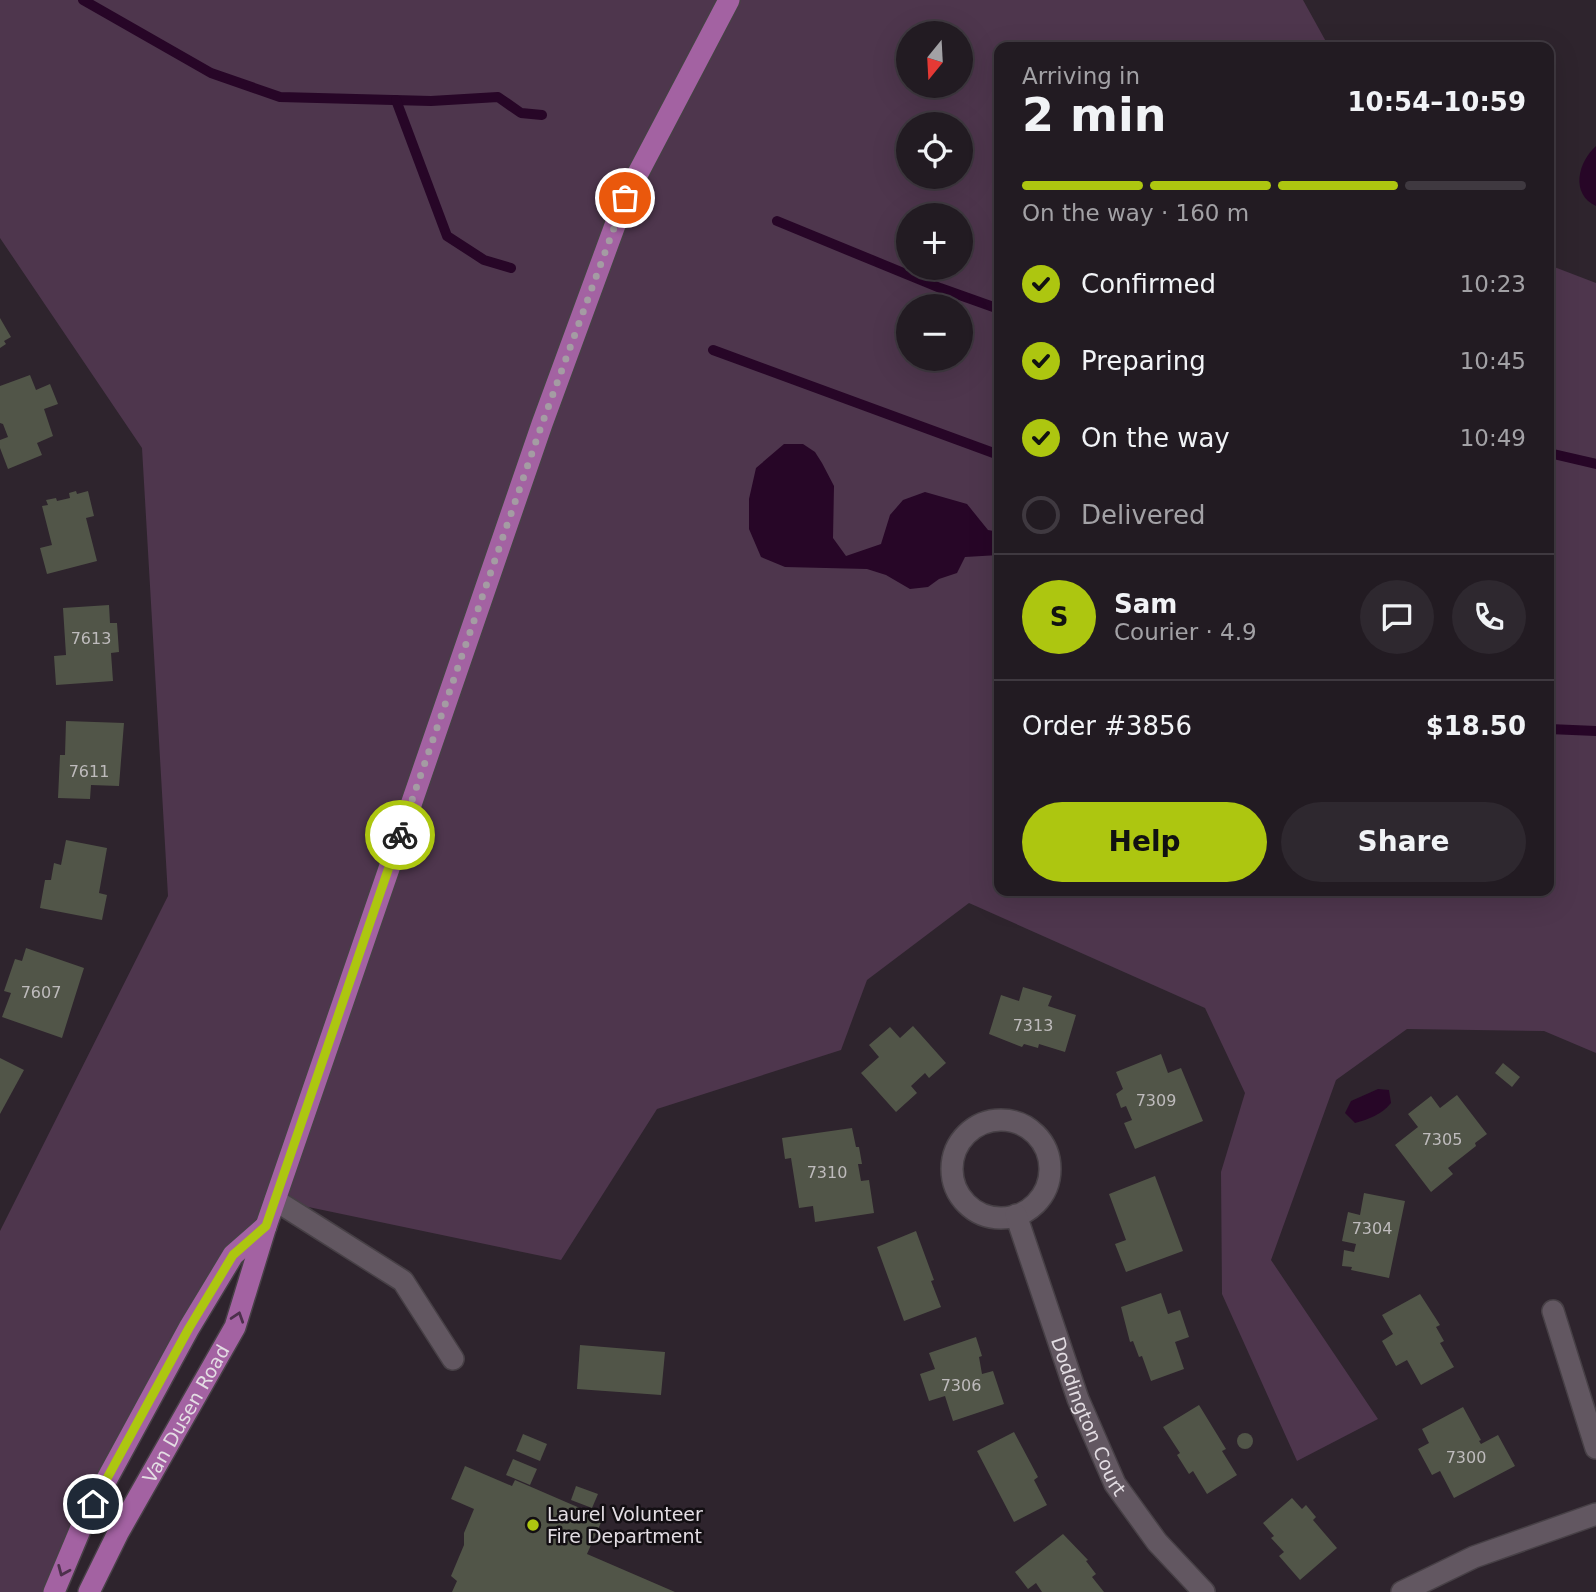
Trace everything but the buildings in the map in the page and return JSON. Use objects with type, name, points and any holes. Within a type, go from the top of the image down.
[{"type":"main road","name":"Van Dusen Road","points":[[89,1592],[118,1533],[235,1327],[266,1226],[542,424],[625,198],[729,0]]},
{"type":"main road","name":"Van Dusen Road","points":[[54,1592],[83,1524],[189,1328],[233,1255],[266,1226]]},
{"type":"street","points":[[1000,1119],[1015,1121],[1040,1139],[1048,1153],[1048,1184],[1041,1197],[1030,1208],[1016,1215],[1000,1218],[983,1215],[968,1206],[958,1193],[952,1177],[952,1160],[958,1144],[969,1131],[983,1122],[1000,1119]]},
{"type":"street","points":[[275,1200],[403,1280],[453,1359]]},
{"type":"street","name":"Doddington Court","points":[[1016,1215],[1078,1399],[1115,1484],[1157,1542],[1204,1592]]},
{"type":"street","points":[[1553,1311],[1596,1448]]},
{"type":"street","points":[[1402,1592],[1474,1557],[1596,1514]]},
{"type":"shaded area","points":[[0,0],[1303,0],[1326,42],[994,42],[994,896],[1554,896],[1554,267],[1596,283],[1596,1053],[1544,1031],[1407,1029],[1336,1080],[1271,1260],[1378,1419],[1297,1461],[1222,1294],[1221,1172],[1245,1093],[1205,1008],[969,903],[867,980],[841,1050],[657,1109],[561,1260],[275,1200],[233,1255],[54,1592],[0,1592],[0,1231],[168,896],[142,448],[0,238]]},
{"type":"shaded area","points":[[1596,146],[1596,206],[1582,194],[1580,178],[1585,160]]},
{"type":"shaded area","points":[[784,444],[803,444],[815,452],[834,486],[833,538],[846,556],[881,544],[890,515],[903,500],[925,492],[967,504],[988,530],[994,531],[994,555],[965,557],[957,573],[939,579],[928,587],[910,589],[886,575],[867,569],[785,567],[761,557],[749,529],[749,499],[756,468]]},
{"type":"shaded area","points":[[1378,1089],[1389,1090],[1391,1103],[1375,1116],[1355,1123],[1345,1113],[1351,1101]]},
{"type":"waterway","points":[[83,0],[211,73],[280,97],[431,101],[498,97],[521,113],[542,115]]},
{"type":"waterway","points":[[396,100],[447,236],[484,260],[511,268]]},
{"type":"waterway","points":[[777,221],[994,307]]},
{"type":"waterway","points":[[713,350],[994,453]]},
{"type":"waterway","points":[[1554,454],[1596,464]]},
{"type":"waterway","points":[[1554,729],[1596,731]]},
{"type":"way so far","points":[[400,835],[542,424],[625,198]]},
{"type":"place","name":"Laurel Volunteer Fire Department","points":[[533,1525]]},
{"type":"route","points":[[93,1504],[189,1328],[233,1255],[266,1226],[400,835]]}]
